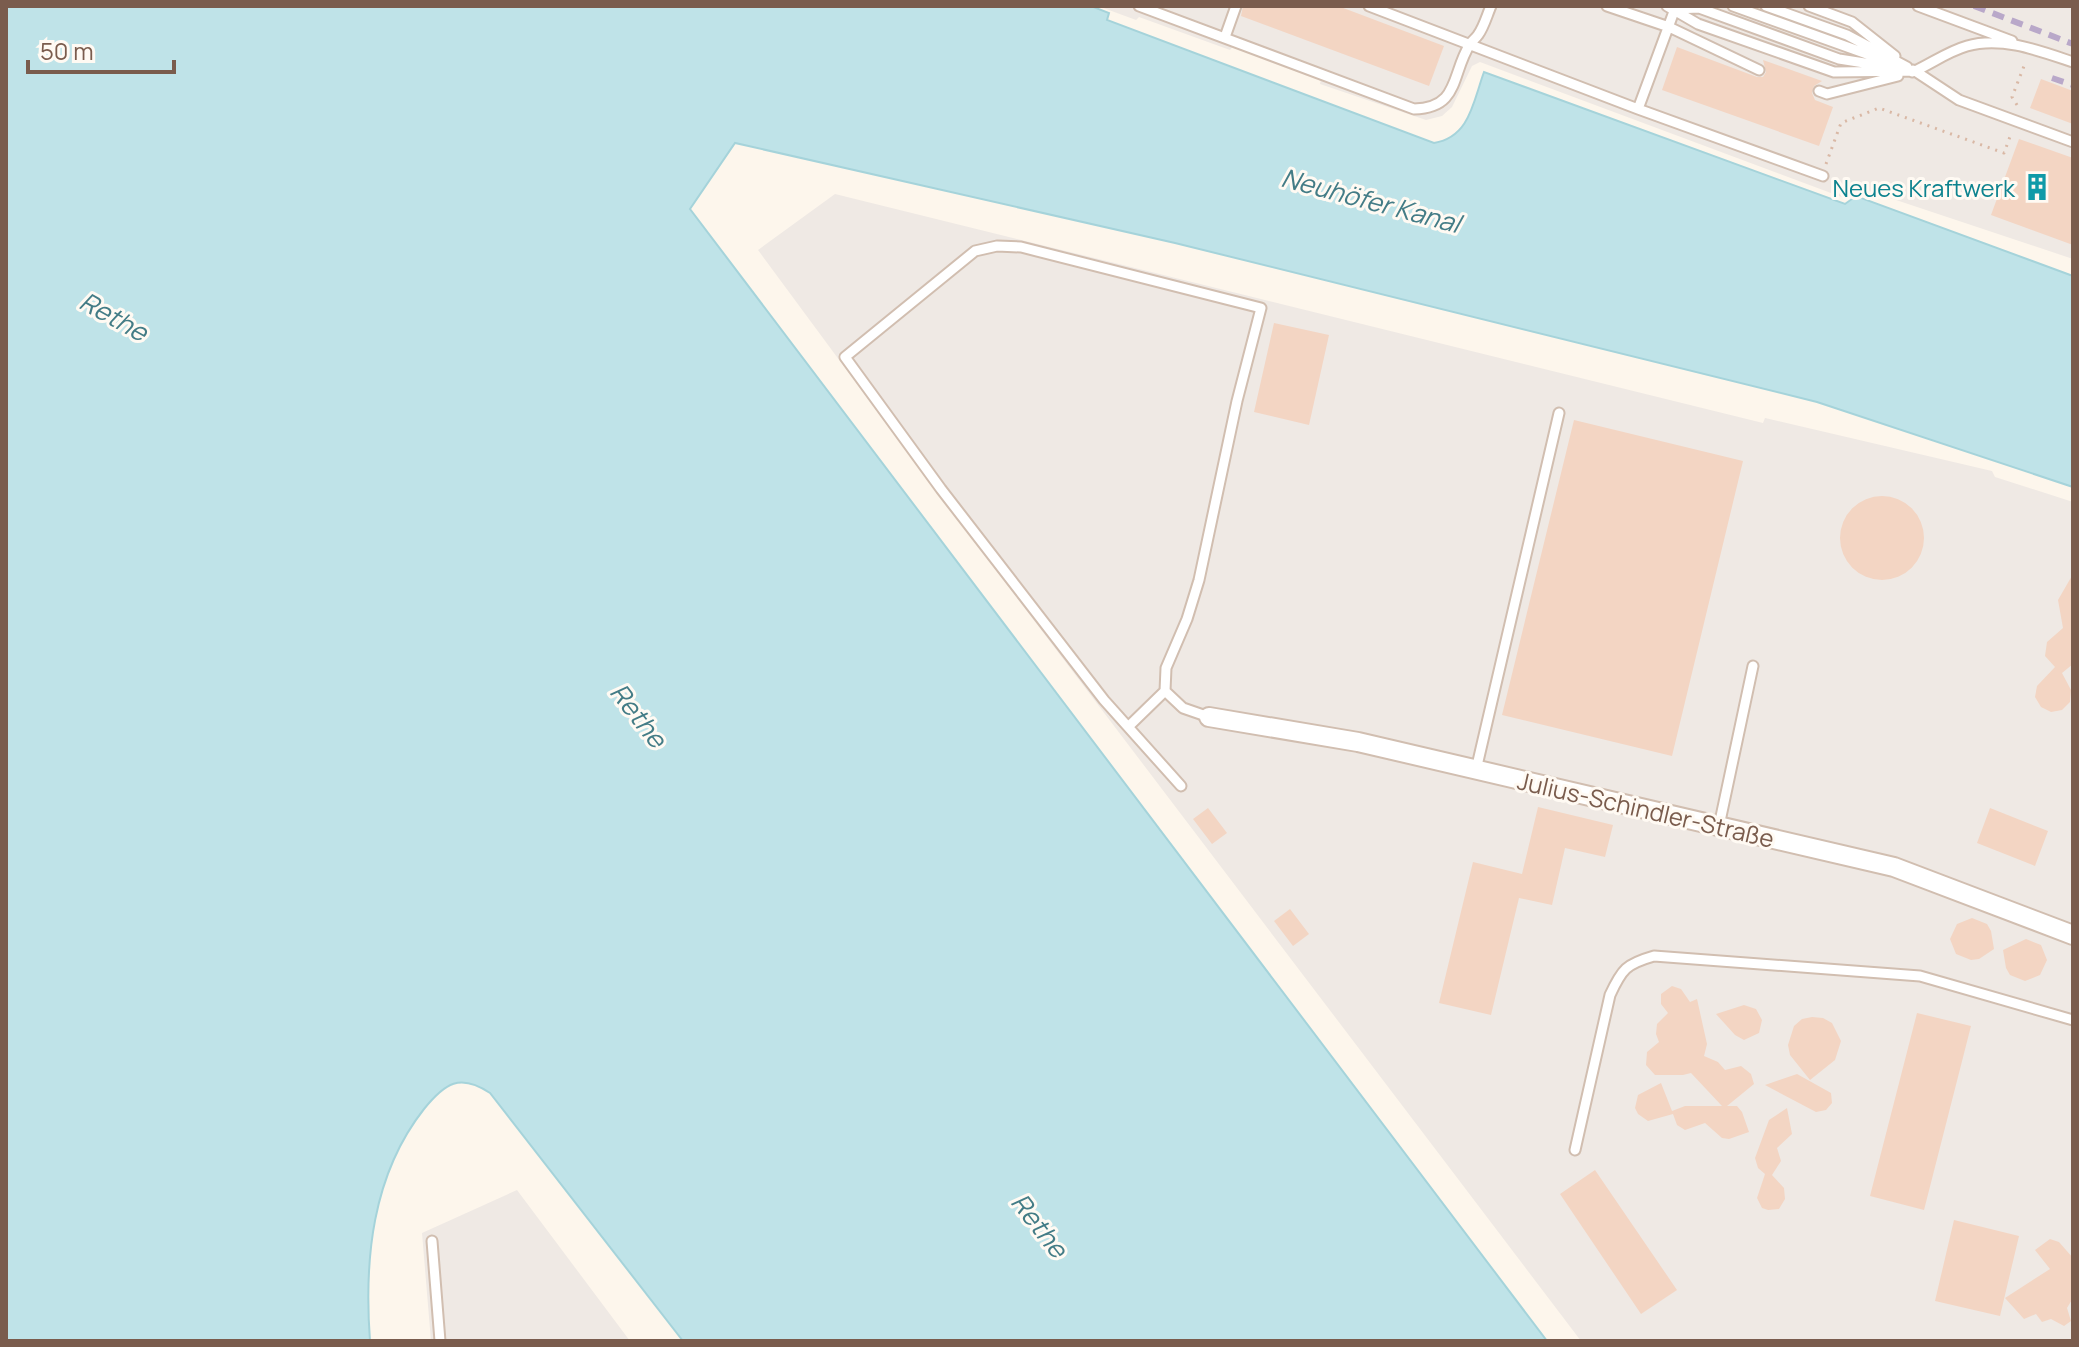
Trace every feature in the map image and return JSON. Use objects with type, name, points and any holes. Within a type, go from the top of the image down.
[{"type":"street","name":"Julius-Schindler-Straße","points":[[1209,717],[1358,742],[1894,867],[2073,935]]},
{"type":"lane","points":[[1139,6],[1414,109],[1440,104],[1453,86],[1470,44],[1479,34],[1491,6]]},
{"type":"lane","points":[[1225,37],[1236,6]]},
{"type":"lane","points":[[1369,6],[1823,176]]},
{"type":"lane","points":[[1607,6],[1669,27],[1759,70]]},
{"type":"lane","points":[[1733,6],[1915,71]]},
{"type":"lane","points":[[1766,6],[1847,35],[1915,71]]},
{"type":"lane","points":[[1809,6],[1852,22],[1915,71],[1959,100],[2073,142]]},
{"type":"lane","points":[[1918,6],[2073,62]]},
{"type":"lane","points":[[1638,109],[1669,27],[1673,7]]},
{"type":"lane","points":[[1673,7],[1699,8],[1839,59],[1915,71]]},
{"type":"lane","points":[[1673,7],[1698,24],[1834,72],[1915,71]]},
{"type":"lane","points":[[1823,92],[1915,71],[1966,46],[1992,42],[2031,48]]},
{"type":"lane","points":[[1129,726],[1165,691],[1166,668],[1187,619],[1199,580],[1237,401],[1261,308],[1021,247],[997,246],[975,251],[845,357],[941,489],[1094,688],[1181,786]]},
{"type":"lane","points":[[1476,770],[1559,413]]},
{"type":"lane","points":[[1719,826],[1753,666]]},
{"type":"lane","points":[[1165,691],[1183,708],[1209,717]]},
{"type":"lane","points":[[1575,1150],[1610,995],[1620,974],[1631,963],[1654,956],[1920,976],[2073,1020]]},
{"type":"lane","points":[[432,1241],[440,1341]]},
{"type":"path","points":[[1823,176],[1841,123],[1879,108],[2004,153],[2012,132],[2017,133],[2024,114],[2012,97],[2031,48]]},
{"type":"shaded area","points":[[1098,6],[2073,6],[2073,259],[1860,188],[1847,199],[1480,62],[1472,66],[1452,107],[1442,116],[1426,120],[1320,84],[1321,79],[1233,46],[1230,50],[1139,17],[1136,20]]},
{"type":"shaded area","points":[[835,194],[1763,423],[1765,418],[1992,471],[1995,477],[2073,502],[2073,1341],[1581,1341],[944,502],[758,250]]},
{"type":"shaded area","points":[[517,1190],[630,1341],[431,1341],[422,1233]]},
{"type":"water","points":[[6,6],[1091,6],[1109,13],[1107,20],[1434,143],[1455,134],[1463,126],[1484,72],[1845,204],[1856,196],[2073,276],[2073,487],[1817,402],[1175,243],[735,143],[690,209],[1547,1341],[683,1341],[490,1093],[461,1082],[446,1087],[424,1109],[393,1162],[382,1190],[371,1249],[370,1341],[6,1341]]},
{"type":"building","points":[[1243,6],[1338,6],[1444,46],[1429,86],[1241,16]]},
{"type":"building","points":[[1677,47],[1757,77],[1763,77],[1766,72],[1763,60],[1822,81],[1814,86],[1812,93],[1815,100],[1833,107],[1819,146],[1662,90]]},
{"type":"building","points":[[2041,79],[2073,91],[2073,124],[2030,108]]},
{"type":"building","name":"Neues Kraftwerk","points":[[2019,139],[2073,158],[2073,245],[1991,215]]},
{"type":"building","points":[[1274,323],[1329,335],[1309,425],[1254,412]]},
{"type":"building","points":[[1574,420],[1743,461],[1672,756],[1502,715]]},
{"type":"building","points":[[1882,496],[1898,499],[1912,508],[1921,522],[1924,538],[1921,554],[1912,568],[1898,577],[1882,580],[1866,577],[1852,568],[1843,554],[1840,538],[1843,522],[1852,508],[1866,499]]},
{"type":"building","points":[[2073,574],[2073,664],[2062,673],[2071,690],[2070,702],[2062,710],[2051,712],[2041,707],[2035,697],[2037,686],[2055,667],[2045,656],[2047,642],[2063,628],[2058,600]]},
{"type":"building","points":[[1538,807],[1613,825],[1605,857],[1565,848],[1552,905],[1519,898],[1491,1015],[1439,1003],[1473,862],[1522,874]]},
{"type":"building","points":[[1208,808],[1227,833],[1212,844],[1193,819]]},
{"type":"building","points":[[1990,808],[2048,831],[2035,866],[1977,843]]},
{"type":"building","points":[[1290,909],[1309,934],[1293,946],[1274,921]]},
{"type":"building","points":[[1972,918],[1987,924],[1994,949],[1979,959],[1971,960],[1956,954],[1950,939],[1957,924]]},
{"type":"building","points":[[2026,939],[2041,945],[2047,960],[2040,975],[2025,981],[2010,975],[2003,950]]},
{"type":"building","points":[[1672,986],[1681,989],[1690,1002],[1697,999],[1707,1044],[1704,1056],[1718,1062],[1725,1070],[1741,1066],[1751,1074],[1754,1084],[1727,1106],[1737,1106],[1749,1132],[1729,1139],[1722,1138],[1705,1123],[1685,1130],[1677,1125],[1673,1114],[1648,1121],[1638,1114],[1635,1108],[1638,1095],[1661,1083],[1672,1111],[1685,1106],[1722,1106],[1691,1073],[1655,1075],[1646,1065],[1647,1052],[1659,1042],[1657,1024],[1668,1013],[1661,1004],[1661,994]]},
{"type":"building","points":[[1744,1005],[1756,1009],[1762,1020],[1759,1033],[1744,1040],[1735,1035],[1716,1014]]},
{"type":"building","points":[[1917,1013],[1971,1026],[1924,1210],[1870,1196]]},
{"type":"building","points":[[1812,1017],[1832,1023],[1841,1041],[1835,1060],[1810,1080],[1790,1055],[1788,1045],[1794,1026],[1802,1019]]},
{"type":"building","points":[[1797,1074],[1831,1093],[1832,1103],[1826,1110],[1816,1112],[1765,1085]]},
{"type":"building","points":[[1787,1108],[1792,1134],[1777,1148],[1781,1161],[1772,1175],[1784,1188],[1785,1199],[1779,1209],[1768,1210],[1762,1208],[1757,1198],[1765,1174],[1758,1168],[1755,1158],[1769,1120]]},
{"type":"building","points":[[1595,1170],[1677,1290],[1641,1314],[1560,1194]]},
{"type":"building","points":[[1954,1220],[2019,1236],[2000,1316],[1935,1301]]},
{"type":"building","points":[[2050,1239],[2059,1242],[2073,1258],[2073,1298],[2067,1308],[2071,1321],[2064,1326],[2051,1319],[2042,1322],[2036,1314],[2024,1319],[2005,1298],[2050,1269],[2035,1250]]},
{"type":"railway","points":[[1974,6],[2073,44]]},
{"type":"railway","points":[[2052,78],[2073,85]]},
{"type":"place","name":"Neues Kraftwerk","points":[[2037,187]]},
{"type":"water label","name":"Neuhöfer Kanal","points":[[1371,200]]},
{"type":"water label","name":"Rethe","points":[[114,316]]},
{"type":"water label","name":"Rethe","points":[[639,715]]},
{"type":"water label","name":"Rethe","points":[[1040,1225]]}]
